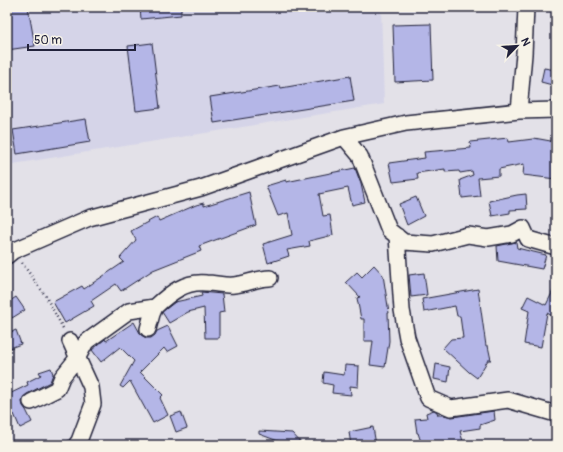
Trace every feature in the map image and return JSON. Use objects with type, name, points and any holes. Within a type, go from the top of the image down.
[{"type":"street","points":[[519,111],[526,7]]},
{"type":"street","points":[[9,249],[89,218],[201,188],[344,137],[406,123],[519,111],[556,110]]},
{"type":"street","points":[[344,137],[360,156],[389,230],[404,242],[432,244],[468,235],[488,238],[512,234],[523,228],[528,239],[556,247]]},
{"type":"street","points":[[396,236],[402,310],[407,338],[428,398],[451,408],[508,400],[556,414]]},
{"type":"street","points":[[148,329],[152,314],[156,307],[176,289],[185,285],[197,282],[224,286],[247,283],[259,278],[270,278]]},
{"type":"street","points":[[31,402],[57,389],[62,377],[78,358],[86,342],[128,311],[156,307]]},
{"type":"street","points":[[70,342],[91,387],[93,404],[79,441],[76,445]]},
{"type":"path","points":[[9,249],[45,294],[70,342]]},
{"type":"shaded area","points":[[7,7],[381,7],[384,104],[7,165]]},
{"type":"building","points":[[7,7],[28,7],[35,46],[7,50]]},
{"type":"building","points":[[140,7],[181,7],[181,15],[141,19]]},
{"type":"building","points":[[431,24],[433,80],[395,82],[393,25]]},
{"type":"building","points":[[152,43],[160,108],[136,111],[128,46]]},
{"type":"building","points":[[544,68],[556,70],[556,86],[541,82]]},
{"type":"building","points":[[350,76],[354,101],[214,123],[210,97],[280,86],[281,88]]},
{"type":"building","points":[[86,119],[90,142],[17,154],[13,130]]},
{"type":"building","points":[[508,138],[509,142],[534,138],[556,142],[556,179],[523,175],[524,164],[499,169],[499,176],[478,178],[480,196],[462,198],[460,180],[473,175],[472,171],[460,173],[459,171],[445,172],[445,169],[417,173],[418,179],[393,182],[389,163],[425,158],[424,152],[471,148],[470,142]]},
{"type":"building","points":[[355,168],[361,184],[365,202],[352,205],[348,188],[319,194],[323,216],[330,215],[333,235],[309,241],[310,246],[287,250],[289,256],[268,263],[263,244],[292,235],[288,213],[278,216],[266,186],[286,180],[286,182]]},
{"type":"building","points":[[249,192],[256,225],[199,246],[201,251],[153,270],[121,291],[116,284],[91,301],[94,306],[65,323],[53,302],[82,286],[84,289],[124,262],[120,258],[136,240],[131,231],[157,217],[159,221],[196,205],[204,203],[204,206]]},
{"type":"building","points":[[526,194],[527,209],[510,210],[510,213],[492,216],[489,201]]},
{"type":"building","points":[[416,197],[424,216],[407,225],[399,204]]},
{"type":"building","points":[[516,242],[517,248],[546,255],[542,269],[498,261],[497,246]]},
{"type":"building","points":[[374,265],[383,275],[389,313],[389,341],[385,367],[370,365],[373,341],[364,341],[364,319],[361,319],[357,298],[360,297],[346,282],[357,272],[362,277]]},
{"type":"building","points":[[424,273],[427,295],[411,297],[409,275]]},
{"type":"building","points":[[556,285],[556,318],[547,313],[541,347],[524,344],[529,311],[522,308],[528,296],[546,305]]},
{"type":"building","points":[[478,289],[486,346],[488,346],[491,360],[488,360],[477,378],[443,348],[451,339],[463,338],[460,316],[457,316],[455,306],[424,312],[422,299]]},
{"type":"building","points":[[201,292],[222,294],[224,312],[219,313],[219,338],[205,338],[204,308],[188,312],[169,323],[162,312],[175,302],[202,296]]},
{"type":"building","points":[[16,297],[25,310],[12,318],[7,310],[7,303]]},
{"type":"building","points":[[134,322],[141,335],[146,338],[151,338],[157,331],[168,326],[178,346],[167,352],[164,348],[140,372],[163,395],[160,398],[168,415],[153,423],[130,381],[123,388],[120,386],[134,361],[120,347],[101,362],[92,350],[105,339],[106,341]]},
{"type":"building","points":[[16,330],[21,344],[7,349],[7,334]]},
{"type":"building","points":[[436,364],[450,367],[448,382],[434,379]]},
{"type":"building","points":[[345,365],[359,366],[358,387],[350,386],[351,395],[332,393],[333,385],[323,383],[324,372],[344,375]]},
{"type":"building","points":[[51,368],[53,374],[50,382],[23,397],[23,406],[32,422],[20,428],[14,414],[7,418],[7,395],[28,385],[27,382],[41,375],[39,372]]},
{"type":"building","points":[[434,410],[438,415],[452,417],[494,411],[495,420],[480,425],[480,428],[460,431],[464,445],[422,445],[417,433],[415,419],[427,418],[426,413]]},
{"type":"building","points":[[181,412],[187,428],[176,432],[170,416]]},
{"type":"building","points":[[373,427],[376,445],[351,445],[349,432]]},
{"type":"building","points":[[259,431],[292,433],[303,445],[289,445],[259,434]]}]
